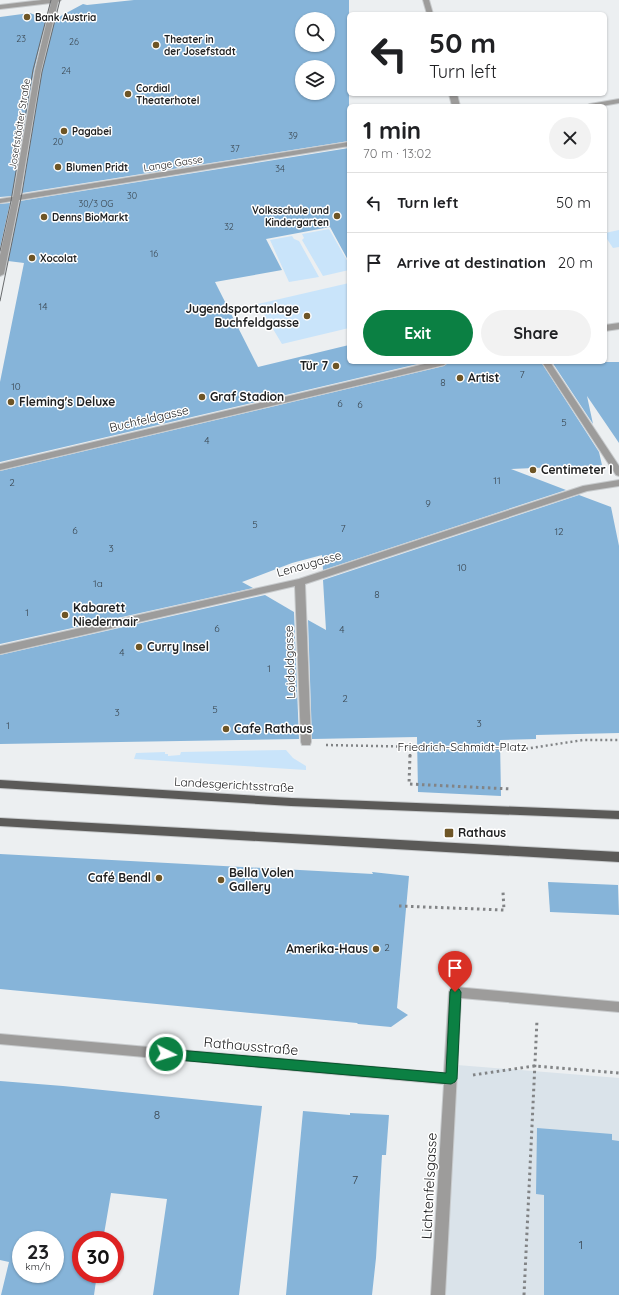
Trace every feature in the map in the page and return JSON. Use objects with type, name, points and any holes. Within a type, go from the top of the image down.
[{"type":"main road","name":"Landesgerichtsstraße","points":[[0,784],[291,802],[619,815]]},
{"type":"main road","points":[[0,822],[619,857]]},
{"type":"street","name":"Josefstädter Straße","points":[[0,274],[16,198],[38,71],[55,0]]},
{"type":"street","points":[[0,7],[58,0]]},
{"type":"street","points":[[426,0],[429,12]]},
{"type":"street","points":[[604,104],[619,102]]},
{"type":"street","name":"Lange Gasse","points":[[0,201],[347,144]]},
{"type":"street","points":[[607,328],[619,326]]},
{"type":"street","name":"Buchfeldgasse","points":[[0,467],[436,364]]},
{"type":"street","points":[[547,364],[619,473]]},
{"type":"street","name":"Lenaugasse","points":[[0,650],[300,582],[586,488],[619,483]]},
{"type":"street","name":"Loidoldgasse","points":[[300,582],[306,742]]},
{"type":"street","points":[[451,1079],[455,992],[619,1007]]},
{"type":"street","name":"Rathausstraße","points":[[0,1039],[451,1079]]},
{"type":"street","name":"Lichtenfelsgasse","points":[[438,1295],[451,1079]]},
{"type":"path","name":"Friedrich-Schmidt-Platz","points":[[306,742],[337,746],[524,749],[583,740],[619,740]]},
{"type":"path","points":[[410,747],[409,784],[511,789]]},
{"type":"path","points":[[399,906],[504,910],[503,892]]},
{"type":"path","points":[[524,1295],[538,999]]},
{"type":"path","points":[[451,1079],[534,1066],[619,1073]]},
{"type":"shaded area","points":[[329,229],[347,260],[347,270],[323,276],[302,240],[304,238],[302,234]]},
{"type":"shaded area","points":[[619,230],[619,247],[613,248],[607,239],[607,233]]},
{"type":"shaded area","points":[[292,236],[294,239],[299,241],[319,277],[289,282],[270,240]]},
{"type":"shaded area","name":"Jugendsportanlage Buchfeldgasse","points":[[347,283],[347,328],[282,344],[258,304]]},
{"type":"shaded area","points":[[286,750],[293,758],[306,766],[306,770],[134,759],[136,753],[165,752],[168,756],[180,755],[181,752]]},
{"type":"shaded area","points":[[457,1065],[619,1078],[619,1295],[440,1295]]},
{"type":"building","points":[[134,0],[349,0],[349,12],[347,12],[347,96],[349,96],[349,104],[347,104],[347,141],[22,193],[42,71],[55,19],[83,4],[87,5]]},
{"type":"building","points":[[30,13],[46,19],[34,71],[12,196],[0,197],[0,17]]},
{"type":"building","points":[[347,148],[347,258],[330,227],[266,239],[282,270],[215,282],[258,367],[347,345],[347,364],[417,364],[0,462],[0,382],[24,263],[8,261],[20,201]]},
{"type":"building","points":[[10,203],[0,248],[0,204]]},
{"type":"building","points":[[607,362],[619,362],[619,443],[587,396],[593,424],[553,364],[607,364]]},
{"type":"building","points":[[446,364],[542,364],[599,452],[602,465],[511,469],[566,490],[323,570],[322,555],[292,563],[242,582],[253,588],[0,644],[0,471],[444,366]]},
{"type":"building","points":[[579,495],[611,507],[619,546],[619,733],[536,735],[536,739],[500,740],[501,796],[418,792],[417,737],[312,739],[308,620],[326,630],[323,580]]},
{"type":"building","points":[[265,595],[294,612],[299,739],[0,744],[0,655]]},
{"type":"building","points":[[0,854],[373,874],[372,872],[409,876],[397,1008],[408,1015],[391,1027],[0,989]]},
{"type":"building","points":[[548,882],[618,885],[619,915],[550,912]]},
{"type":"building","points":[[0,1081],[262,1106],[239,1295],[153,1295],[167,1199],[111,1193],[105,1231],[72,1231],[72,1283],[96,1283],[94,1295],[1,1295],[9,1262],[0,1260]]},
{"type":"building","points":[[303,1111],[350,1115],[350,1113],[389,1115],[386,1155],[382,1155],[376,1258],[372,1295],[286,1295]]},
{"type":"building","points":[[537,1128],[612,1134],[612,1140],[619,1141],[619,1295],[544,1295],[544,1195],[536,1194]]},
{"type":"tram line","points":[[0,251],[11,201],[33,70],[51,0]]},
{"type":"tram line","points":[[0,301],[22,193],[42,72],[60,0]]},
{"type":"place","name":"Bank Austria","points":[[27,17]]},
{"type":"place","name":"Theater in der Josefstadt","points":[[156,45]]},
{"type":"place","name":"Cordial Theaterhotel","points":[[128,94]]},
{"type":"place","name":"Pagabei","points":[[64,131]]},
{"type":"place","name":"Blumen Pridt","points":[[58,167]]},
{"type":"place","name":"Volksschule und Kindergarten","points":[[337,216]]},
{"type":"place","name":"Denns BioMarkt","points":[[44,217]]},
{"type":"place","name":"Xocolat","points":[[32,258]]},
{"type":"place","name":"Jugendsportanlage Buchfeldgasse","points":[[307,316]]},
{"type":"place","name":"Tür 7","points":[[336,366]]},
{"type":"place","name":"Artist","points":[[460,378]]},
{"type":"place","name":"Graf Stadion","points":[[202,397]]},
{"type":"place","name":"Fleming's Deluxe","points":[[11,402]]},
{"type":"place","name":"Centimeter I","points":[[533,470]]},
{"type":"place","name":"Kabarett Niedermair","points":[[65,615]]},
{"type":"place","name":"Curry Insel","points":[[139,647]]},
{"type":"place","name":"Cafe Rathaus","points":[[226,729]]},
{"type":"place","name":"Rathaus","points":[[449,833]]},
{"type":"place","name":"Café Bendl","points":[[159,878]]},
{"type":"place","name":"Bella Volen Gallery","points":[[221,880]]},
{"type":"place","name":"Amerika-Haus","points":[[376,949]]},
{"type":"route","points":[[166,1054],[451,1079],[455,992]]}]
